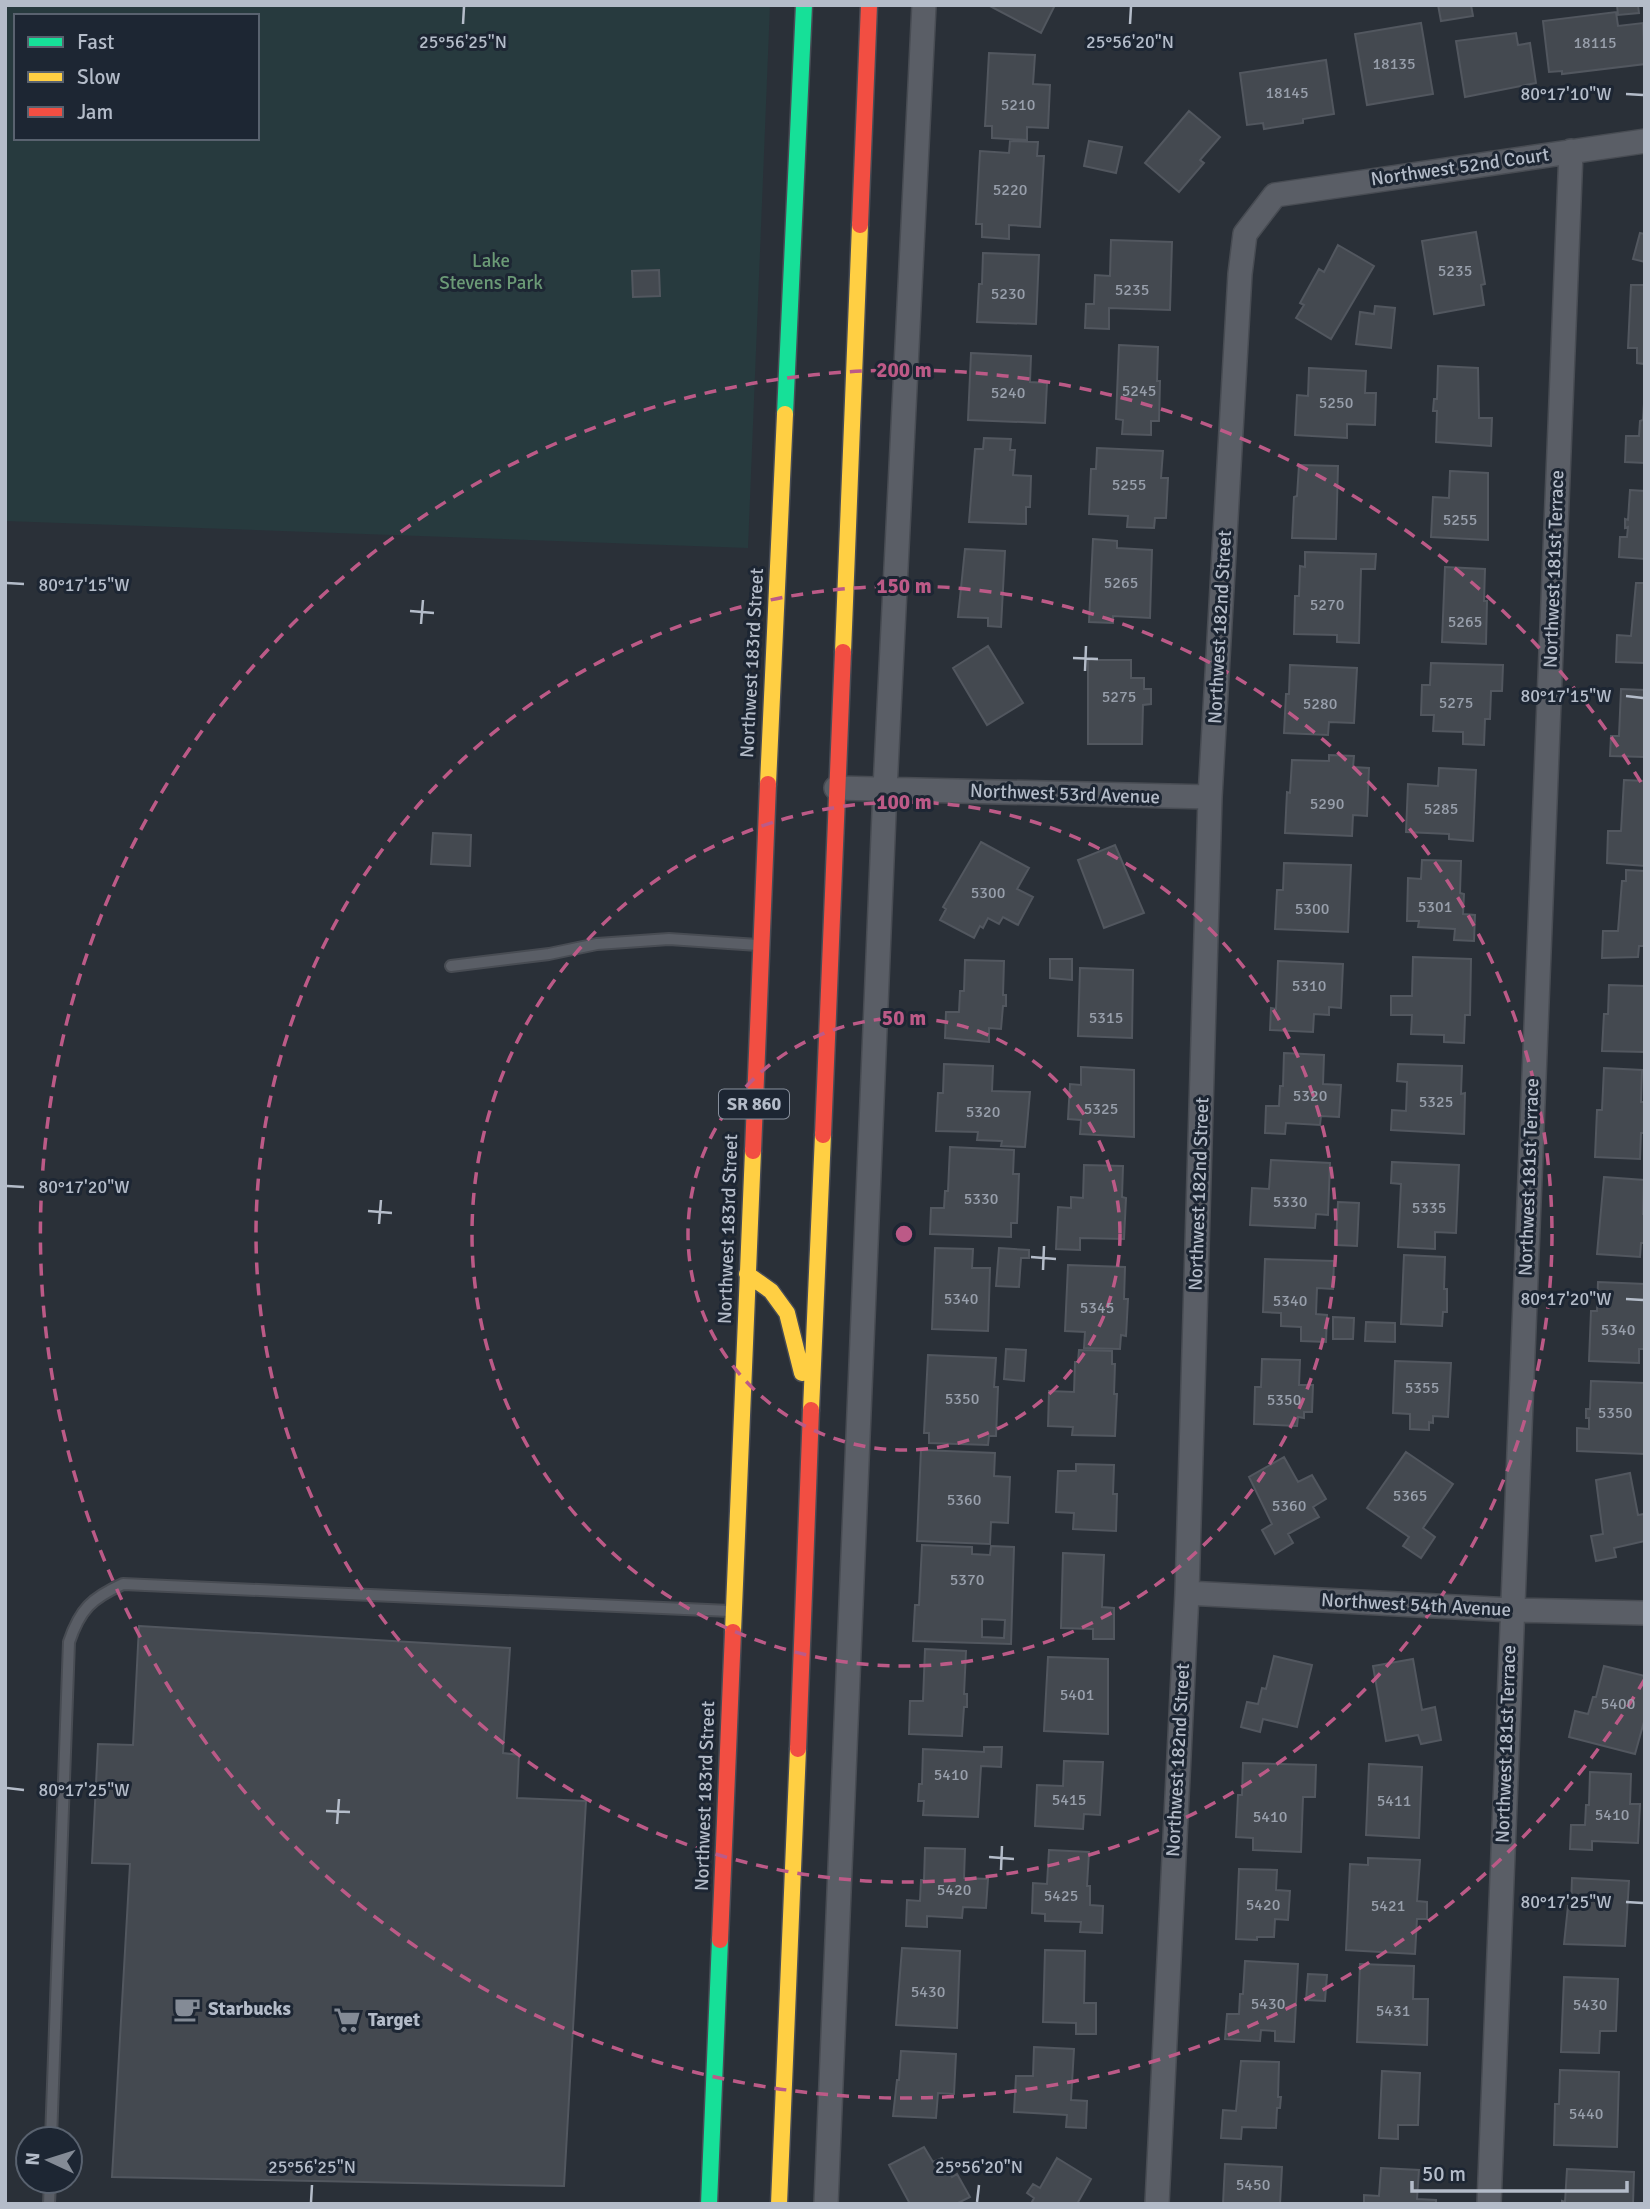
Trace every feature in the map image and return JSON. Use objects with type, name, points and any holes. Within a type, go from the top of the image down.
[{"type":"main road","name":"Northwest 183rd Street","points":[[710,2202],[761,945],[804,5]]},
{"type":"main road","points":[[779,2204],[869,5]]},
{"type":"main road","points":[[747,1274],[771,1291],[787,1313],[811,1407]]},
{"type":"street","points":[[826,2204],[885,789],[924,5]]},
{"type":"street","name":"Northwest 52nd Court","points":[[1275,195],[1645,141]]},
{"type":"street","name":"Northwest 181st Terrace","points":[[1489,2204],[1571,151]]},
{"type":"street","name":"Northwest 182nd Street","points":[[1157,2204],[1186,1593],[1210,797],[1240,274],[1245,234],[1275,195]]},
{"type":"street","name":"Northwest 53rd Avenue","points":[[836,788],[1210,797]]},
{"type":"street","name":"Northwest 54th Avenue","points":[[1186,1593],[1512,1610],[1645,1613]]},
{"type":"lane","points":[[452,966],[621,942],[669,939],[761,945]]},
{"type":"lane","points":[[52,2125],[69,1642],[75,1622],[87,1605],[104,1592],[123,1584],[733,1611]]},
{"type":"green space","name":"Lake Stevens Park","points":[[5,5],[770,5],[748,548],[5,521]]},
{"type":"building","points":[[988,5],[1055,5],[1041,33]]},
{"type":"building","points":[[1438,5],[1471,5],[1473,16],[1441,21]]},
{"type":"building","points":[[1617,5],[1638,5],[1639,13],[1618,15]]},
{"type":"building","points":[[1616,12],[1618,26],[1643,23],[1645,64],[1562,74],[1562,71],[1549,72],[1543,21]]},
{"type":"building","points":[[1421,23],[1433,94],[1367,105],[1355,34]]},
{"type":"building","points":[[1516,33],[1518,45],[1530,43],[1536,83],[1465,97],[1456,41]]},
{"type":"building","points":[[989,53],[1035,55],[1033,84],[1050,85],[1048,128],[1027,127],[1027,140],[992,138],[992,126],[985,126]]},
{"type":"building","points":[[1326,60],[1334,114],[1303,119],[1303,123],[1264,129],[1263,123],[1247,125],[1240,73]]},
{"type":"building","points":[[1189,111],[1220,137],[1200,160],[1204,163],[1179,192],[1145,163]]},
{"type":"building","points":[[1010,141],[1038,142],[1037,156],[1044,156],[1040,227],[1009,225],[1009,239],[982,237],[982,224],[976,224],[980,151],[1009,153]]},
{"type":"building","points":[[1089,141],[1122,147],[1116,173],[1084,166]]},
{"type":"building","points":[[1476,232],[1485,284],[1481,285],[1484,305],[1434,314],[1422,241]]},
{"type":"building","points":[[1640,233],[1645,234],[1645,262],[1633,259]]},
{"type":"building","points":[[1111,240],[1172,242],[1170,310],[1109,308],[1109,329],[1085,328],[1086,304],[1094,304],[1095,275],[1110,276]]},
{"type":"building","points":[[1338,245],[1374,266],[1331,339],[1296,318],[1304,305],[1300,303],[1319,269],[1324,272]]},
{"type":"building","points":[[983,253],[1039,255],[1036,324],[977,322]]},
{"type":"building","points":[[659,270],[660,296],[633,297],[632,271]]},
{"type":"building","points":[[1631,285],[1645,285],[1645,364],[1637,363],[1637,348],[1628,348]]},
{"type":"building","points":[[1375,306],[1395,308],[1391,348],[1356,344],[1360,312],[1374,314]]},
{"type":"building","points":[[1119,345],[1158,347],[1159,421],[1151,421],[1151,435],[1122,434],[1123,420],[1116,419]]},
{"type":"building","points":[[971,353],[1031,356],[1030,382],[1047,383],[1045,423],[968,420]]},
{"type":"building","points":[[1438,366],[1478,368],[1479,418],[1492,418],[1491,446],[1436,442],[1437,411],[1433,411],[1434,399],[1437,399]]},
{"type":"building","points":[[1309,368],[1366,371],[1365,393],[1376,393],[1375,425],[1347,424],[1347,438],[1295,435],[1297,395],[1308,396]]},
{"type":"building","points":[[1645,387],[1645,463],[1625,462],[1626,436],[1639,436]]},
{"type":"building","points":[[984,438],[1011,439],[1010,450],[1015,450],[1013,475],[1031,476],[1030,507],[1026,507],[1026,524],[969,522],[975,449],[983,449]]},
{"type":"building","points":[[1097,448],[1163,451],[1161,478],[1168,478],[1166,518],[1155,518],[1154,528],[1127,527],[1128,516],[1089,514],[1091,469],[1096,469]]},
{"type":"building","points":[[1299,465],[1338,466],[1336,539],[1292,538]]},
{"type":"building","points":[[1450,471],[1488,473],[1488,540],[1431,537],[1433,497],[1449,498]]},
{"type":"building","points":[[1630,490],[1645,491],[1645,559],[1619,557],[1620,537],[1627,537],[1625,519],[1628,520]]},
{"type":"building","points":[[1093,539],[1117,541],[1117,548],[1152,550],[1150,618],[1113,616],[1113,623],[1089,622]]},
{"type":"building","points":[[965,549],[1005,551],[1001,627],[988,626],[988,618],[958,617]]},
{"type":"building","points":[[1305,552],[1376,554],[1375,569],[1361,569],[1359,643],[1337,642],[1337,635],[1294,634],[1295,596],[1299,596],[1300,566],[1305,567]]},
{"type":"building","points":[[1445,567],[1485,569],[1486,644],[1442,642]]},
{"type":"building","points":[[1636,583],[1645,583],[1645,663],[1616,662],[1617,635],[1631,636]]},
{"type":"building","points":[[988,646],[1023,703],[987,725],[953,668]]},
{"type":"building","points":[[1088,660],[1131,660],[1131,678],[1144,678],[1144,689],[1151,689],[1151,704],[1143,705],[1142,744],[1088,744]]},
{"type":"building","points":[[1431,663],[1503,665],[1502,691],[1491,691],[1490,719],[1485,719],[1484,745],[1463,744],[1463,732],[1433,731],[1434,715],[1421,715],[1422,685],[1430,685]]},
{"type":"building","points":[[1290,665],[1357,668],[1354,723],[1329,722],[1328,735],[1284,733]]},
{"type":"building","points":[[1621,689],[1645,690],[1645,757],[1610,756],[1611,736],[1619,736]]},
{"type":"building","points":[[1329,755],[1354,756],[1353,767],[1369,768],[1367,816],[1353,815],[1352,836],[1285,833],[1292,760],[1329,761]]},
{"type":"building","points":[[1439,768],[1476,770],[1473,841],[1449,839],[1449,834],[1406,832],[1408,784],[1438,786]]},
{"type":"building","points":[[1624,780],[1645,781],[1645,866],[1607,863],[1608,831],[1621,831]]},
{"type":"building","points":[[433,833],[471,835],[470,866],[431,864]]},
{"type":"building","points":[[981,842],[1029,868],[1017,889],[1033,897],[1018,925],[1003,917],[999,924],[988,918],[974,938],[940,920],[946,909],[943,907]]},
{"type":"building","points":[[1115,845],[1144,913],[1104,928],[1078,860]]},
{"type":"building","points":[[1422,860],[1461,861],[1460,893],[1464,894],[1463,914],[1475,915],[1474,941],[1454,940],[1455,929],[1418,927],[1419,921],[1407,921],[1408,878],[1421,879]]},
{"type":"building","points":[[1284,863],[1351,865],[1348,932],[1275,929],[1277,890],[1283,890]]},
{"type":"building","points":[[1626,870],[1645,871],[1645,946],[1639,946],[1638,957],[1602,958],[1603,931],[1618,931],[1622,881],[1626,881]]},
{"type":"building","points":[[1413,957],[1471,959],[1470,1015],[1465,1015],[1464,1043],[1444,1042],[1444,1035],[1411,1034],[1412,1015],[1391,1015],[1391,996],[1412,996]]},
{"type":"building","points":[[1050,959],[1072,959],[1072,980],[1050,978]]},
{"type":"building","points":[[965,960],[1004,961],[1003,995],[1006,995],[1006,1006],[1003,1006],[1001,1029],[989,1028],[989,1042],[945,1038],[946,1012],[959,1012],[960,991],[964,991]]},
{"type":"building","points":[[1278,961],[1343,964],[1341,1008],[1329,1007],[1329,1015],[1314,1014],[1313,1032],[1270,1030],[1271,1008],[1276,1009]]},
{"type":"building","points":[[1080,968],[1133,970],[1132,1038],[1078,1036]]},
{"type":"building","points":[[1609,985],[1645,986],[1644,1052],[1602,1051]]},
{"type":"building","points":[[1284,1053],[1324,1055],[1323,1084],[1341,1085],[1339,1117],[1321,1116],[1320,1125],[1286,1123],[1285,1134],[1265,1133],[1266,1106],[1279,1106],[1280,1086],[1283,1086]]},
{"type":"building","points":[[944,1064],[993,1066],[992,1091],[1030,1092],[1025,1147],[1001,1146],[1002,1141],[977,1140],[978,1132],[936,1131],[938,1093],[943,1093]]},
{"type":"building","points":[[1398,1064],[1462,1066],[1461,1094],[1465,1093],[1464,1134],[1391,1130],[1392,1110],[1406,1111],[1407,1082],[1397,1081]]},
{"type":"building","points":[[1081,1067],[1134,1070],[1134,1137],[1080,1134],[1081,1120],[1068,1119],[1070,1084],[1081,1085]]},
{"type":"building","points":[[1604,1068],[1642,1070],[1641,1102],[1645,1102],[1645,1133],[1641,1133],[1640,1159],[1595,1157],[1597,1110],[1602,1110]]},
{"type":"building","points":[[950,1147],[1014,1150],[1013,1174],[1019,1174],[1017,1223],[1011,1223],[1011,1237],[930,1234],[931,1208],[944,1208],[945,1191],[948,1191]]},
{"type":"building","points":[[1271,1160],[1330,1163],[1328,1215],[1316,1214],[1315,1228],[1250,1225],[1252,1188],[1269,1189]]},
{"type":"building","points":[[1392,1162],[1459,1165],[1456,1233],[1435,1232],[1435,1249],[1398,1247],[1401,1184],[1391,1183]]},
{"type":"building","points":[[1084,1165],[1123,1166],[1122,1197],[1126,1198],[1124,1239],[1080,1238],[1080,1250],[1056,1249],[1058,1207],[1071,1208],[1071,1197],[1083,1198]]},
{"type":"building","points":[[1604,1177],[1644,1180],[1645,1243],[1641,1243],[1640,1257],[1597,1254]]},
{"type":"building","points":[[1338,1202],[1359,1203],[1357,1246],[1336,1245]]},
{"type":"building","points":[[935,1248],[973,1249],[972,1268],[990,1268],[988,1331],[932,1329]]},
{"type":"building","points":[[999,1248],[1029,1250],[1029,1258],[1021,1258],[1019,1287],[996,1286]]},
{"type":"building","points":[[1404,1255],[1445,1257],[1444,1289],[1447,1289],[1447,1312],[1443,1312],[1442,1326],[1401,1324]]},
{"type":"building","points":[[1265,1259],[1334,1261],[1333,1289],[1317,1288],[1316,1314],[1327,1315],[1326,1342],[1301,1341],[1301,1327],[1281,1326],[1281,1313],[1263,1312]]},
{"type":"building","points":[[1068,1265],[1125,1267],[1124,1299],[1128,1299],[1126,1336],[1121,1335],[1120,1349],[1084,1348],[1085,1332],[1065,1331]]},
{"type":"building","points":[[1598,1282],[1645,1284],[1645,1349],[1639,1349],[1639,1363],[1589,1361],[1591,1311],[1597,1311]]},
{"type":"building","points":[[1333,1317],[1354,1318],[1353,1339],[1333,1339]]},
{"type":"building","points":[[1366,1322],[1395,1323],[1395,1342],[1365,1341]]},
{"type":"building","points":[[1006,1349],[1026,1350],[1024,1381],[1004,1379]]},
{"type":"building","points":[[1079,1350],[1112,1351],[1112,1364],[1115,1364],[1114,1394],[1117,1394],[1115,1436],[1072,1435],[1073,1427],[1048,1426],[1049,1391],[1074,1392],[1075,1362],[1078,1362]]},
{"type":"building","points":[[928,1355],[996,1358],[996,1436],[989,1436],[988,1445],[929,1443],[929,1433],[924,1433]]},
{"type":"building","points":[[1262,1359],[1300,1360],[1299,1385],[1313,1385],[1312,1412],[1304,1412],[1304,1418],[1298,1417],[1297,1426],[1254,1424],[1255,1387],[1261,1387]]},
{"type":"building","points":[[1395,1361],[1451,1363],[1448,1417],[1433,1416],[1433,1423],[1429,1422],[1429,1430],[1410,1429],[1410,1414],[1393,1413]]},
{"type":"building","points":[[1591,1381],[1645,1383],[1645,1454],[1577,1451],[1577,1428],[1589,1429],[1586,1409],[1590,1409]]},
{"type":"building","points":[[921,1450],[995,1453],[994,1476],[1010,1477],[1008,1523],[991,1522],[990,1544],[917,1541]]},
{"type":"building","points":[[1406,1452],[1453,1484],[1423,1528],[1435,1537],[1421,1558],[1403,1546],[1409,1537],[1367,1508]]},
{"type":"building","points":[[1284,1457],[1298,1482],[1312,1475],[1326,1499],[1313,1507],[1319,1517],[1288,1534],[1293,1543],[1275,1554],[1262,1530],[1272,1524],[1249,1477]]},
{"type":"building","points":[[1076,1464],[1114,1465],[1113,1494],[1117,1494],[1116,1531],[1073,1529],[1074,1513],[1056,1512],[1058,1471],[1076,1471]]},
{"type":"building","points":[[1630,1473],[1638,1515],[1644,1514],[1645,1541],[1614,1548],[1616,1557],[1596,1561],[1591,1536],[1603,1534],[1596,1480]]},
{"type":"building","points":[[922,1545],[972,1547],[972,1554],[990,1555],[991,1546],[1014,1547],[1011,1644],[913,1641],[915,1605],[919,1605]],"holes":[[[982,1619],[1005,1620],[1004,1638],[982,1637]]]},
{"type":"building","points":[[1063,1553],[1104,1555],[1102,1607],[1114,1608],[1114,1639],[1093,1639],[1093,1629],[1061,1628]]},
{"type":"building","name":"Target","points":[[139,1626],[510,1648],[503,1753],[519,1755],[517,1798],[586,1801],[564,2186],[112,2177],[130,1864],[92,1863],[98,1744],[133,1745]]},
{"type":"building","points":[[925,1649],[966,1651],[964,1694],[967,1694],[967,1707],[964,1707],[962,1736],[909,1734],[910,1701],[923,1701]]},
{"type":"building","points":[[1274,1656],[1312,1665],[1297,1727],[1263,1719],[1260,1732],[1241,1727],[1247,1702],[1258,1704],[1262,1688],[1266,1689]]},
{"type":"building","points":[[1048,1657],[1108,1659],[1108,1734],[1044,1731]]},
{"type":"building","points":[[1413,1659],[1422,1710],[1435,1707],[1441,1740],[1421,1744],[1418,1735],[1386,1741],[1373,1666]]},
{"type":"building","points":[[1604,1666],[1645,1676],[1645,1718],[1635,1754],[1569,1737],[1575,1711],[1588,1714],[1593,1697],[1596,1697]]},
{"type":"building","points":[[984,1747],[1002,1747],[1001,1767],[981,1766],[978,1817],[923,1815],[924,1801],[918,1801],[919,1784],[922,1784],[923,1749],[984,1752]]},
{"type":"building","points":[[1064,1761],[1103,1762],[1100,1815],[1084,1814],[1083,1829],[1035,1826],[1037,1785],[1063,1786]]},
{"type":"building","points":[[1243,1763],[1316,1765],[1315,1797],[1303,1797],[1301,1852],[1253,1850],[1253,1838],[1236,1837]]},
{"type":"building","points":[[1369,1764],[1422,1767],[1419,1838],[1366,1835]]},
{"type":"building","points":[[1590,1772],[1631,1774],[1630,1804],[1640,1804],[1638,1843],[1592,1841],[1592,1850],[1570,1849],[1571,1825],[1585,1825],[1586,1805],[1589,1805]]},
{"type":"building","points":[[925,1848],[965,1849],[964,1878],[988,1879],[986,1908],[963,1907],[962,1918],[927,1916],[927,1927],[906,1926],[907,1900],[920,1901]]},
{"type":"building","points":[[1049,1850],[1089,1852],[1087,1886],[1090,1886],[1090,1905],[1103,1906],[1102,1933],[1080,1932],[1081,1922],[1045,1921],[1045,1914],[1032,1913],[1033,1883],[1047,1884]]},
{"type":"building","points":[[1368,1858],[1420,1860],[1417,1901],[1427,1902],[1427,1919],[1417,1919],[1415,1954],[1346,1950],[1350,1864],[1368,1865]]},
{"type":"building","points":[[1239,1869],[1277,1870],[1276,1890],[1290,1891],[1288,1920],[1275,1919],[1274,1937],[1257,1937],[1257,1940],[1236,1939]]},
{"type":"building","points":[[1572,1878],[1629,1881],[1625,1946],[1564,1944],[1568,1906],[1571,1906]]},
{"type":"building","points":[[902,1948],[960,1951],[957,2028],[896,2025]]},
{"type":"building","points":[[1045,1950],[1085,1951],[1084,2003],[1096,2003],[1096,2034],[1076,2034],[1076,2023],[1043,2022]]},
{"type":"building","points":[[1245,1961],[1298,1964],[1294,2042],[1275,2041],[1275,2031],[1261,2030],[1260,2041],[1225,2039],[1227,2014],[1239,2014]]},
{"type":"building","points":[[1360,1964],[1414,1966],[1413,1999],[1428,1999],[1427,2045],[1357,2042]]},
{"type":"building","points":[[1308,1974],[1327,1975],[1325,2001],[1306,2000]]},
{"type":"building","points":[[1564,1977],[1618,1979],[1616,2031],[1600,2031],[1599,2053],[1561,2052]]},
{"type":"building","points":[[1034,2047],[1074,2049],[1071,2100],[1087,2101],[1086,2128],[1066,2127],[1067,2115],[1014,2112],[1016,2076],[1033,2076]]},
{"type":"building","points":[[901,2051],[956,2054],[954,2094],[938,2093],[936,2118],[893,2116]]},
{"type":"building","points":[[1241,2061],[1279,2062],[1278,2097],[1281,2097],[1280,2108],[1277,2108],[1276,2128],[1242,2127],[1241,2139],[1221,2138],[1223,2110],[1236,2111]]},
{"type":"building","points":[[1560,2070],[1619,2072],[1617,2147],[1554,2145],[1555,2104],[1559,2104]]},
{"type":"building","points":[[1382,2071],[1420,2073],[1418,2125],[1398,2125],[1398,2139],[1379,2138]]},
{"type":"building","points":[[924,2147],[933,2162],[942,2158],[952,2177],[957,2174],[970,2197],[956,2204],[910,2204],[889,2165]]},
{"type":"building","points":[[1057,2158],[1091,2179],[1077,2204],[1031,2204],[1034,2198],[1027,2193],[1033,2184],[1040,2188]]},
{"type":"building","points":[[1225,2164],[1282,2167],[1280,2204],[1223,2204]]},
{"type":"building","points":[[1381,2168],[1419,2170],[1417,2199],[1436,2200],[1436,2204],[1364,2204],[1364,2195],[1379,2196]]},
{"type":"building","points":[[1567,2169],[1634,2172],[1633,2204],[1562,2204],[1562,2201],[1565,2202]]},
{"type":"traffic: fast","points":[[785,414],[804,5]]},
{"type":"traffic: fast","points":[[709,2204],[720,1940]]},
{"type":"traffic: slow","points":[[843,652],[860,225]]},
{"type":"traffic: slow","points":[[768,784],[785,414]]},
{"type":"traffic: slow","points":[[811,1410],[823,1135]]},
{"type":"traffic: slow","points":[[733,1632],[753,1151]]},
{"type":"traffic: slow","points":[[747,1274],[771,1291],[787,1313],[802,1373]]},
{"type":"traffic: slow","points":[[779,2204],[798,1749]]},
{"type":"traffic: jam","points":[[860,225],[869,5]]},
{"type":"traffic: jam","points":[[823,1135],[843,652]]},
{"type":"traffic: jam","points":[[753,1151],[768,784]]},
{"type":"traffic: jam","points":[[798,1749],[811,1410]]},
{"type":"traffic: jam","points":[[720,1940],[733,1632]]},
{"type":"place","name":"Starbucks","points":[[187,2009]]},
{"type":"place","name":"Target","points":[[347,2020]]}]
